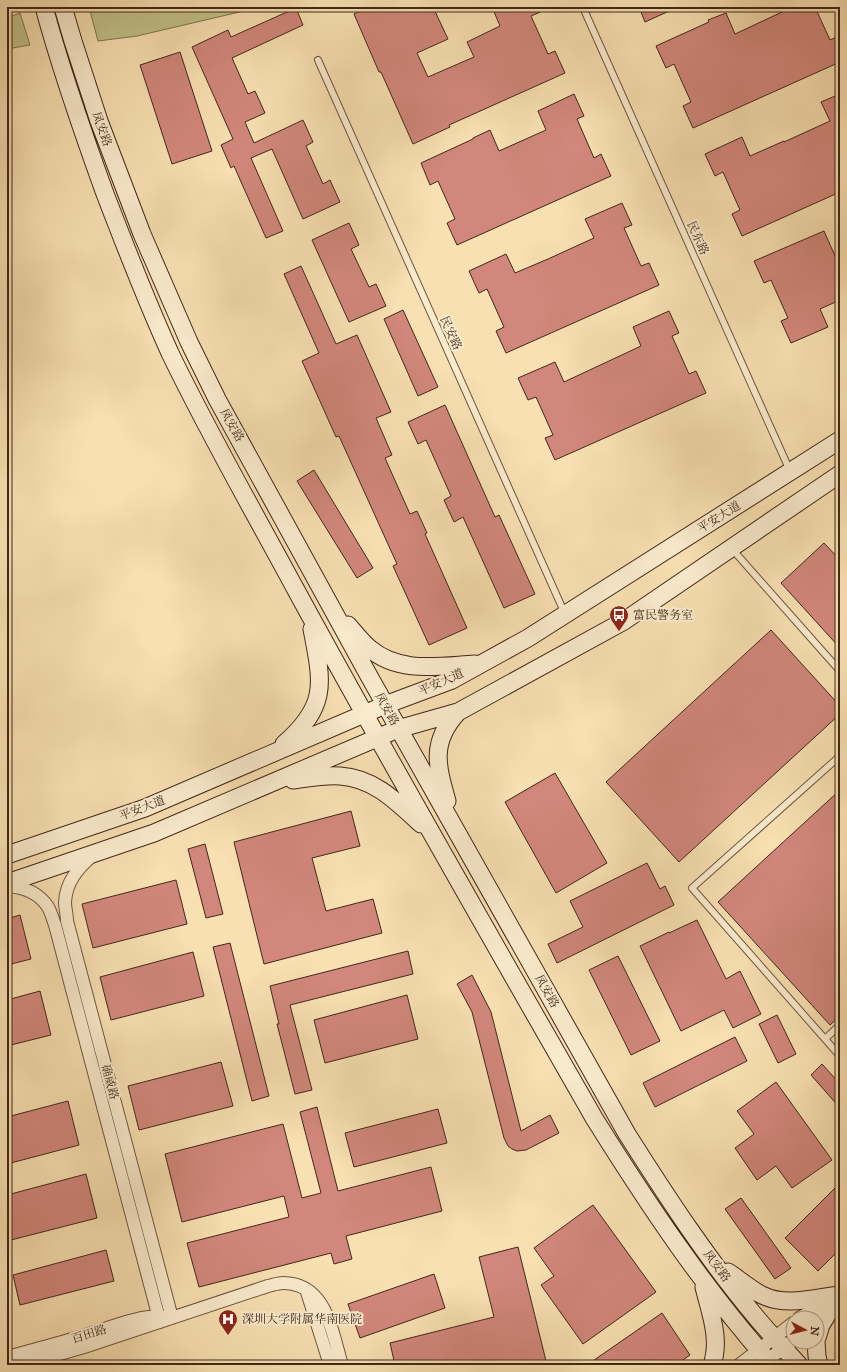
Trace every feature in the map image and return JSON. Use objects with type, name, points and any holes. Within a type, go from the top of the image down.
[{"type":"street","name":"凤安路","points":[[44,7],[81,128],[122,240],[146,299],[198,409],[364,714],[594,1118],[632,1180],[669,1235],[702,1280],[765,1360]]},
{"type":"street","name":"凤安路","points":[[63,7],[99,121],[142,234],[189,342],[217,399],[385,706],[627,1134],[673,1206],[712,1260],[756,1317],[784,1342],[799,1365]]},
{"type":"street","name":"平安大道","points":[[7,855],[145,808],[364,714],[452,680],[528,638],[840,440]]},
{"type":"street","points":[[7,883],[154,833],[398,729],[458,712],[624,621],[840,474]]},
{"type":"street","points":[[330,605],[369,648],[389,660],[409,666],[419,667],[481,664]]},
{"type":"street","points":[[273,753],[301,728],[316,702],[320,671],[310,615]]},
{"type":"street","points":[[454,827],[440,776],[438,756],[442,736],[446,727],[458,712]]},
{"type":"street","points":[[273,782],[328,776],[350,777],[362,780],[389,796],[432,833]]},
{"type":"street","name":"确威路","points":[[94,854],[78,869],[69,884],[65,901],[67,921],[172,1318]]},
{"type":"street","name":"确威路","points":[[7,886],[20,887],[36,894],[48,907],[55,925],[159,1319]]},
{"type":"street","points":[[712,1260],[754,1291],[772,1299],[790,1301],[840,1295]]},
{"type":"street","points":[[702,1280],[716,1338],[716,1348],[712,1365]]},
{"type":"street","name":"百田路","points":[[7,1356],[80,1337],[126,1322],[172,1318],[268,1286],[282,1283],[296,1285],[306,1289]]},
{"type":"street","points":[[306,1289],[330,1365]]},
{"type":"street","points":[[306,1289],[316,1296],[324,1306],[342,1365]]},
{"type":"street","points":[[813,1310],[840,1295]]},
{"type":"street","points":[[825,1311],[840,1295]]},
{"type":"street","points":[[825,1319],[840,1295]]},
{"type":"street","name":"百田路","points":[[22,1365],[84,1347],[159,1319]]},
{"type":"street","points":[[739,1365],[765,1360],[784,1342]]},
{"type":"street","points":[[817,1350],[819,1365]]},
{"type":"lane","name":"民东路","points":[[585,12],[791,472]]},
{"type":"lane","name":"民安路","points":[[318,60],[565,614]]},
{"type":"lane","points":[[731,548],[840,671]]},
{"type":"lane","points":[[840,756],[692,888],[840,1056]]},
{"type":"lane","points":[[825,1039],[840,1025]]},
{"type":"green space","points":[[89,7],[261,7],[137,36],[98,41]]},
{"type":"green space","points":[[20,13],[30,45],[7,49],[7,18]]},
{"type":"building","points":[[368,7],[433,7],[448,39],[417,53],[428,77],[474,57],[467,42],[500,26],[492,7],[552,7],[531,16],[548,54],[555,51],[565,73],[449,125],[450,127],[413,144],[381,72],[379,72],[354,14]]},
{"type":"building","points":[[639,7],[678,7],[645,22]]},
{"type":"building","points":[[780,7],[815,7],[830,40],[837,37],[840,44],[840,62],[693,128],[683,106],[691,102],[674,64],[666,68],[656,46],[709,22],[708,20],[726,13],[735,34],[782,12]]},
{"type":"building","points":[[296,8],[303,25],[232,58],[248,94],[255,91],[265,113],[245,122],[254,143],[303,120],[313,142],[306,146],[323,184],[330,180],[340,202],[303,219],[272,149],[251,158],[283,231],[266,238],[234,166],[231,168],[221,145],[233,139],[192,47],[228,30],[231,37]]},
{"type":"building","points":[[180,52],[212,151],[172,164],[140,65]]},
{"type":"building","points":[[574,94],[584,116],[577,119],[594,158],[601,154],[611,176],[457,245],[447,223],[455,219],[438,181],[430,185],[421,163],[490,130],[499,151],[546,130],[538,111]]},
{"type":"building","points":[[840,94],[840,192],[742,236],[732,214],[740,210],[723,172],[715,176],[705,154],[742,137],[750,156],[784,142],[830,121],[821,102]]},
{"type":"building","points":[[622,203],[632,225],[624,228],[641,266],[649,263],[659,285],[506,353],[496,331],[504,327],[487,289],[479,293],[469,271],[506,254],[515,273],[548,259],[594,238],[585,219]]},
{"type":"building","points":[[349,223],[359,245],[351,249],[369,287],[376,284],[386,306],[349,322],[312,240]]},
{"type":"building","points":[[824,231],[840,267],[840,300],[820,309],[828,327],[791,343],[781,321],[788,318],[771,280],[764,283],[754,261]]},
{"type":"building","points":[[301,266],[336,344],[357,335],[391,412],[376,418],[392,455],[385,458],[410,514],[417,511],[427,533],[425,534],[467,628],[429,645],[393,566],[397,564],[339,436],[336,437],[302,361],[319,353],[284,274]]},
{"type":"building","points":[[403,310],[438,387],[418,396],[384,319]]},
{"type":"building","points":[[669,311],[679,333],[672,336],[689,374],[696,371],[706,393],[555,460],[545,438],[553,435],[536,397],[528,400],[518,378],[555,362],[564,382],[641,346],[633,327]]},
{"type":"building","points":[[445,405],[495,517],[499,515],[535,594],[504,608],[463,517],[454,522],[444,500],[451,496],[426,440],[418,444],[408,422]]},
{"type":"building","points":[[314,470],[373,568],[357,578],[297,481]]},
{"type":"building","points":[[824,543],[840,560],[840,648],[781,583]]},
{"type":"building","points":[[771,630],[840,706],[840,714],[679,862],[606,782]]},
{"type":"building","points":[[555,773],[607,863],[556,893],[505,802]]},
{"type":"building","points":[[840,790],[840,1016],[830,1025],[718,902]]},
{"type":"building","points":[[351,811],[360,846],[312,858],[326,911],[373,899],[382,933],[264,964],[234,842]]},
{"type":"building","points":[[205,844],[223,914],[206,918],[188,849]]},
{"type":"building","points":[[647,863],[660,889],[665,886],[674,905],[557,963],[548,944],[583,927],[570,901]]},
{"type":"building","points":[[176,880],[187,924],[93,948],[82,904]]},
{"type":"building","points":[[20,915],[31,959],[7,965],[7,919]]},
{"type":"building","points":[[697,920],[726,979],[740,971],[761,1014],[733,1028],[724,1010],[681,1031],[640,946]]},
{"type":"building","points":[[230,943],[269,1096],[252,1101],[213,947]]},
{"type":"building","points":[[408,951],[413,974],[290,1005],[312,1090],[295,1094],[277,1024],[279,1024],[270,986]]},
{"type":"building","points":[[193,952],[204,996],[111,1020],[100,977]]},
{"type":"building","points":[[618,956],[660,1041],[631,1055],[589,970]]},
{"type":"building","points":[[472,975],[491,1012],[521,1131],[550,1115],[559,1133],[526,1150],[517,1151],[512,1149],[508,1146],[504,1138],[472,1012],[457,984]]},
{"type":"building","points":[[40,991],[51,1035],[7,1046],[7,1000]]},
{"type":"building","points":[[407,995],[418,1039],[325,1063],[314,1020]]},
{"type":"building","points":[[777,1015],[796,1054],[778,1063],[759,1024]]},
{"type":"building","points":[[735,1037],[747,1061],[655,1107],[643,1083]]},
{"type":"building","points":[[221,1062],[233,1106],[139,1130],[128,1086]]},
{"type":"building","points":[[822,1064],[840,1084],[840,1108],[811,1075]]},
{"type":"building","points":[[776,1082],[832,1160],[792,1188],[776,1166],[757,1180],[735,1148],[754,1134],[737,1111]]},
{"type":"building","points":[[68,1101],[79,1145],[7,1164],[7,1117]]},
{"type":"building","points":[[317,1107],[338,1191],[431,1167],[442,1211],[346,1236],[352,1259],[334,1264],[331,1253],[199,1287],[187,1243],[289,1217],[284,1196],[182,1222],[165,1154],[283,1124],[302,1198],[321,1193],[300,1112]]},
{"type":"building","points":[[438,1109],[447,1143],[354,1167],[345,1133]]},
{"type":"building","points":[[86,1174],[97,1218],[7,1241],[7,1195]]},
{"type":"building","points":[[840,1183],[840,1249],[818,1271],[785,1238]]},
{"type":"building","points":[[741,1198],[791,1268],[775,1279],[725,1209]]},
{"type":"building","points":[[593,1205],[656,1292],[583,1344],[541,1285],[554,1276],[534,1248]]},
{"type":"building","points":[[518,1247],[547,1365],[395,1365],[390,1343],[494,1317],[479,1257]]},
{"type":"building","points":[[106,1250],[114,1281],[20,1305],[13,1275]]},
{"type":"building","points":[[434,1274],[445,1308],[360,1338],[348,1304]]},
{"type":"building","points":[[662,1313],[690,1355],[676,1365],[587,1365]]},
{"type":"place","name":"富民警务室","points":[[619,632]]},
{"type":"place","name":"深圳大学附属华南医院","points":[[228,1336]]}]
